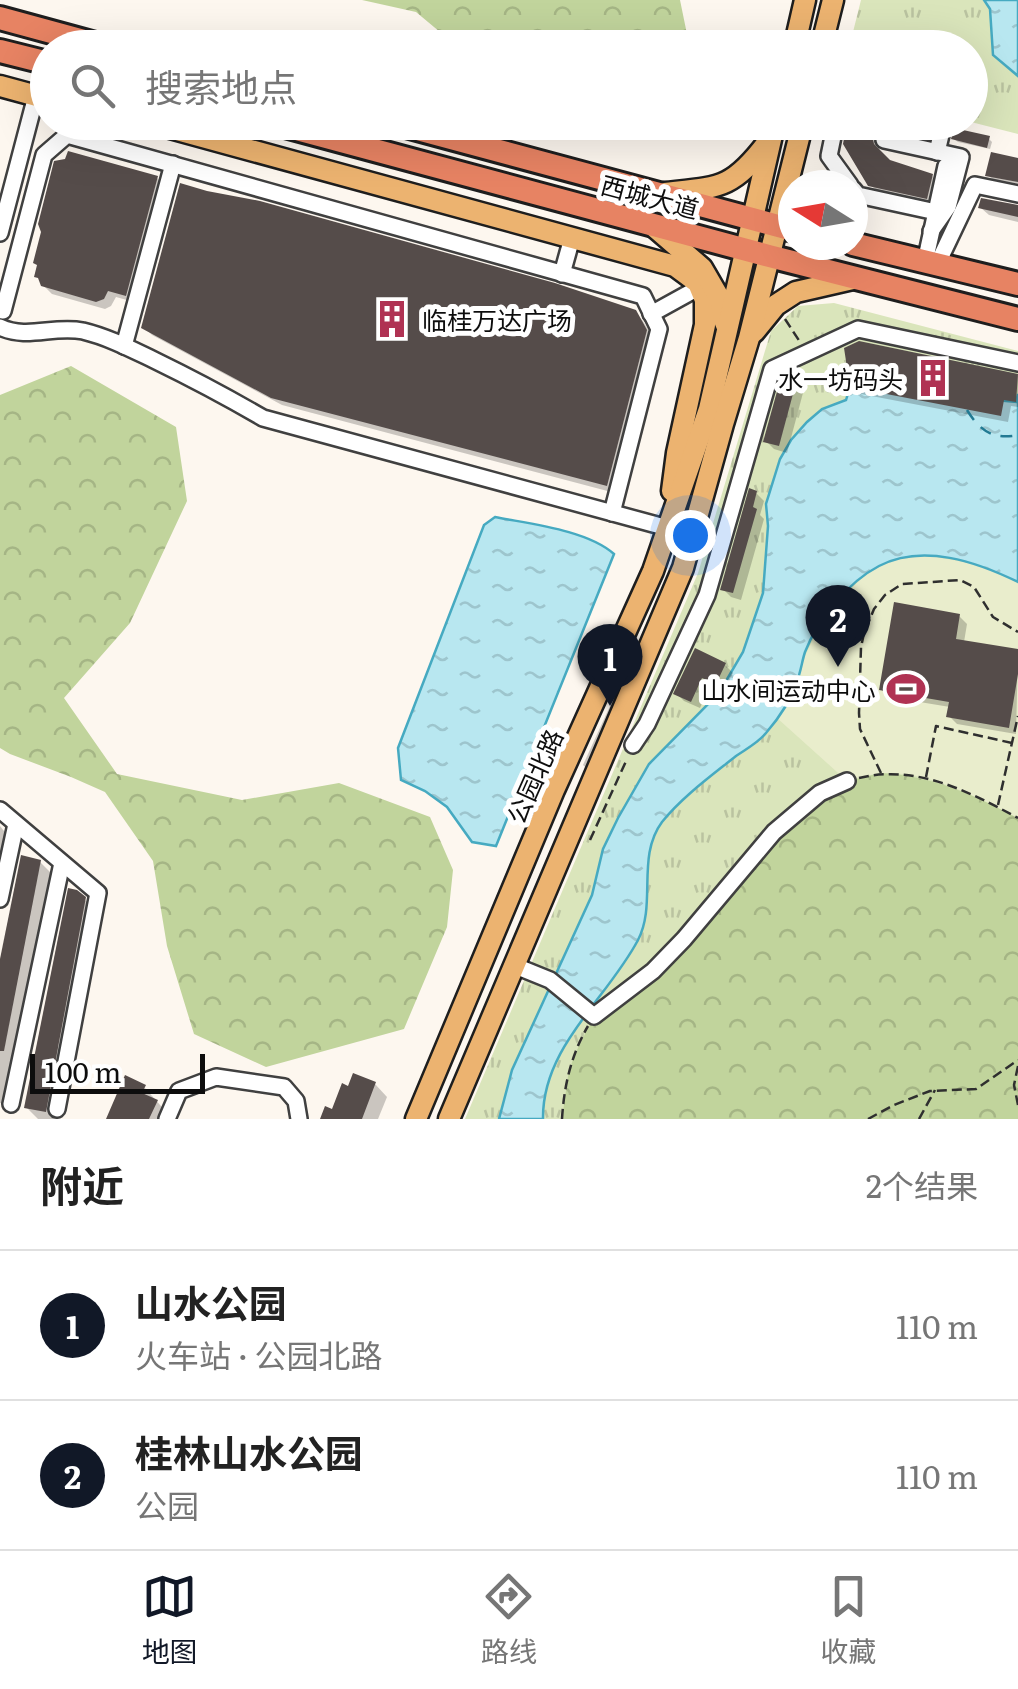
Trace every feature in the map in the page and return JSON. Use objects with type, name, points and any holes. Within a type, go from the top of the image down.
[{"type":"highway","points":[[0,18],[44,30]]},
{"type":"highway","points":[[0,50],[30,58]]},
{"type":"highway","name":"西城大道","points":[[337,140],[1018,318]]},
{"type":"highway","name":"西城大道","points":[[457,140],[778,226]]},
{"type":"highway","points":[[868,247],[1018,284]]},
{"type":"main road","points":[[798,30],[805,0]]},
{"type":"main road","points":[[826,30],[833,0]]},
{"type":"main road","points":[[0,86],[30,95]]},
{"type":"main road","points":[[213,140],[675,266],[698,282],[705,300],[706,325],[676,453],[668,528]]},
{"type":"main road","points":[[658,194],[724,185],[748,168],[766,140]]},
{"type":"main road","name":"公园北路","points":[[416,1119],[554,790],[653,571],[710,409],[771,140]]},
{"type":"main road","points":[[795,170],[800,140]]},
{"type":"main road","points":[[801,140],[802,170]]},
{"type":"main road","points":[[650,224],[702,268],[720,299],[726,332]]},
{"type":"main road","points":[[448,1119],[683,568],[769,256],[778,241]]},
{"type":"main road","points":[[749,338],[776,305],[796,292],[857,278]]},
{"type":"street","points":[[0,233],[30,137]]},
{"type":"street","points":[[57,140],[44,155],[2,319],[15,334],[79,330],[124,346],[212,388],[263,418],[668,528]]},
{"type":"street","points":[[103,140],[172,164],[643,296],[659,329],[612,513]]},
{"type":"street","points":[[832,140],[829,156],[839,170]]},
{"type":"street","points":[[884,140],[941,159],[960,157],[948,207],[932,232]]},
{"type":"street","points":[[931,263],[943,140]]},
{"type":"street","points":[[258,188],[268,155]]},
{"type":"street","points":[[124,346],[172,164]]},
{"type":"street","points":[[931,263],[975,185],[1018,194]]},
{"type":"street","points":[[868,198],[936,212]]},
{"type":"street","points":[[562,274],[572,238]]},
{"type":"street","points":[[652,314],[700,288]]},
{"type":"street","points":[[633,745],[647,724],[708,595],[772,369],[858,330],[1018,363]]},
{"type":"street","points":[[514,965],[550,980],[594,1016],[653,970],[684,939],[774,832],[820,792],[847,781]]},
{"type":"street","points":[[0,810],[98,893],[57,1109]]},
{"type":"street","points":[[0,899],[16,824]]},
{"type":"street","points":[[11,1104],[62,863]]},
{"type":"street","points":[[167,1119],[179,1091],[216,1077],[284,1088],[296,1101],[299,1119]]},
{"type":"path","points":[[776,305],[807,353]]},
{"type":"path","points":[[881,773],[860,729],[859,714],[864,632],[884,595],[902,584],[964,581],[974,587],[994,617],[1018,632]]},
{"type":"path","points":[[998,807],[1018,716]]},
{"type":"path","points":[[926,779],[936,726],[1012,743]]},
{"type":"path","points":[[590,840],[633,745]]},
{"type":"path","points":[[847,781],[881,773],[911,775],[966,791],[1018,818]]},
{"type":"path","points":[[562,1119],[574,1056],[594,1016]]},
{"type":"path","points":[[868,1119],[912,1096],[935,1090],[976,1089],[1018,1063]]},
{"type":"path","points":[[1018,1063],[1014,1084],[1018,1106]]},
{"type":"path","points":[[919,1119],[935,1090]]},
{"type":"green space","points":[[362,0],[680,0],[686,30],[438,30],[416,12]]},
{"type":"green space","points":[[861,0],[1018,0],[1018,134],[988,126],[988,30],[854,30]]},
{"type":"green space","points":[[834,303],[1018,351],[1018,1119],[465,1119],[698,573],[771,331],[798,306]]},
{"type":"green space","points":[[71,366],[176,427],[187,501],[130,623],[64,698],[117,774],[242,800],[339,783],[430,817],[453,870],[447,927],[404,1029],[266,1067],[194,1034],[167,946],[153,861],[105,792],[0,748],[0,395]]},
{"type":"green space","name":"山水间运动中心","points":[[930,556],[975,564],[1018,582],[1018,818],[921,777],[881,773],[847,781],[777,718],[819,630],[852,588],[884,564]]},
{"type":"green space","points":[[881,773],[952,788],[1018,818],[1018,1119],[562,1119],[574,1056],[594,1016],[653,971],[774,832],[847,781]]},
{"type":"water","points":[[984,0],[1018,0],[1018,76],[993,55],[990,9]]},
{"type":"water","points":[[850,387],[1016,402],[1018,394],[1018,582],[968,562],[914,556],[879,566],[845,592],[811,639],[791,695],[771,727],[688,795],[662,822],[650,850],[646,911],[638,940],[564,1046],[546,1093],[543,1119],[499,1119],[512,1070],[592,895],[603,849],[618,818],[649,764],[719,693],[743,652],[763,593],[766,504],[780,459],[807,422],[822,409],[846,400]]},
{"type":"water","points":[[495,517],[574,534],[614,554],[496,846],[472,842],[447,807],[401,780],[398,748],[484,525]]},
{"type":"building","points":[[990,136],[987,148],[955,140],[988,140]]},
{"type":"building","points":[[844,140],[873,140],[890,160],[933,174],[927,199],[868,186],[868,170],[858,170]]},
{"type":"building","points":[[68,151],[158,176],[126,296],[108,291],[104,299],[96,302],[41,286],[34,277],[37,265],[33,263],[41,232],[38,224],[54,161],[65,159]]},
{"type":"building","points":[[991,152],[1018,158],[1018,182],[985,176]]},
{"type":"building","name":"临桂万达广场","points":[[180,183],[260,201],[555,283],[636,310],[647,330],[607,486],[271,398],[141,328]]},
{"type":"building","points":[[981,198],[1018,205],[1018,217],[978,208]]},
{"type":"building","name":"水一坊码头","points":[[859,341],[1018,374],[1016,402],[1004,400],[1001,416],[850,387],[844,348]]},
{"type":"building","points":[[784,376],[797,379],[779,446],[763,442]]},
{"type":"building","points":[[749,488],[757,491],[753,507],[757,509],[733,593],[720,590]]},
{"type":"building","points":[[894,602],[960,614],[956,639],[1018,649],[1009,728],[946,717],[949,702],[879,690]]},
{"type":"building","points":[[695,648],[726,663],[716,684],[702,678],[691,702],[673,694]]},
{"type":"building","points":[[21,855],[41,860],[4,1051],[0,1051],[0,959]]},
{"type":"building","points":[[68,888],[86,897],[46,1112],[24,1108]]},
{"type":"building","points":[[353,1073],[376,1082],[362,1119],[320,1119],[325,1106],[332,1109],[342,1083],[348,1086]]},
{"type":"building","points":[[125,1075],[146,1085],[142,1093],[158,1100],[149,1119],[106,1119]]},
{"type":"ferry route","points":[[967,410],[988,432],[1018,435]]},
{"type":"place","name":"临桂万达广场","points":[[392,319]]},
{"type":"place","name":"水一坊码头","points":[[933,378]]},
{"type":"place","name":"桂林山水公园","points":[[838,667]]},
{"type":"place","name":"山水间运动中心","points":[[906,689]]},
{"type":"place","name":"山水公园","points":[[610,706]]}]
